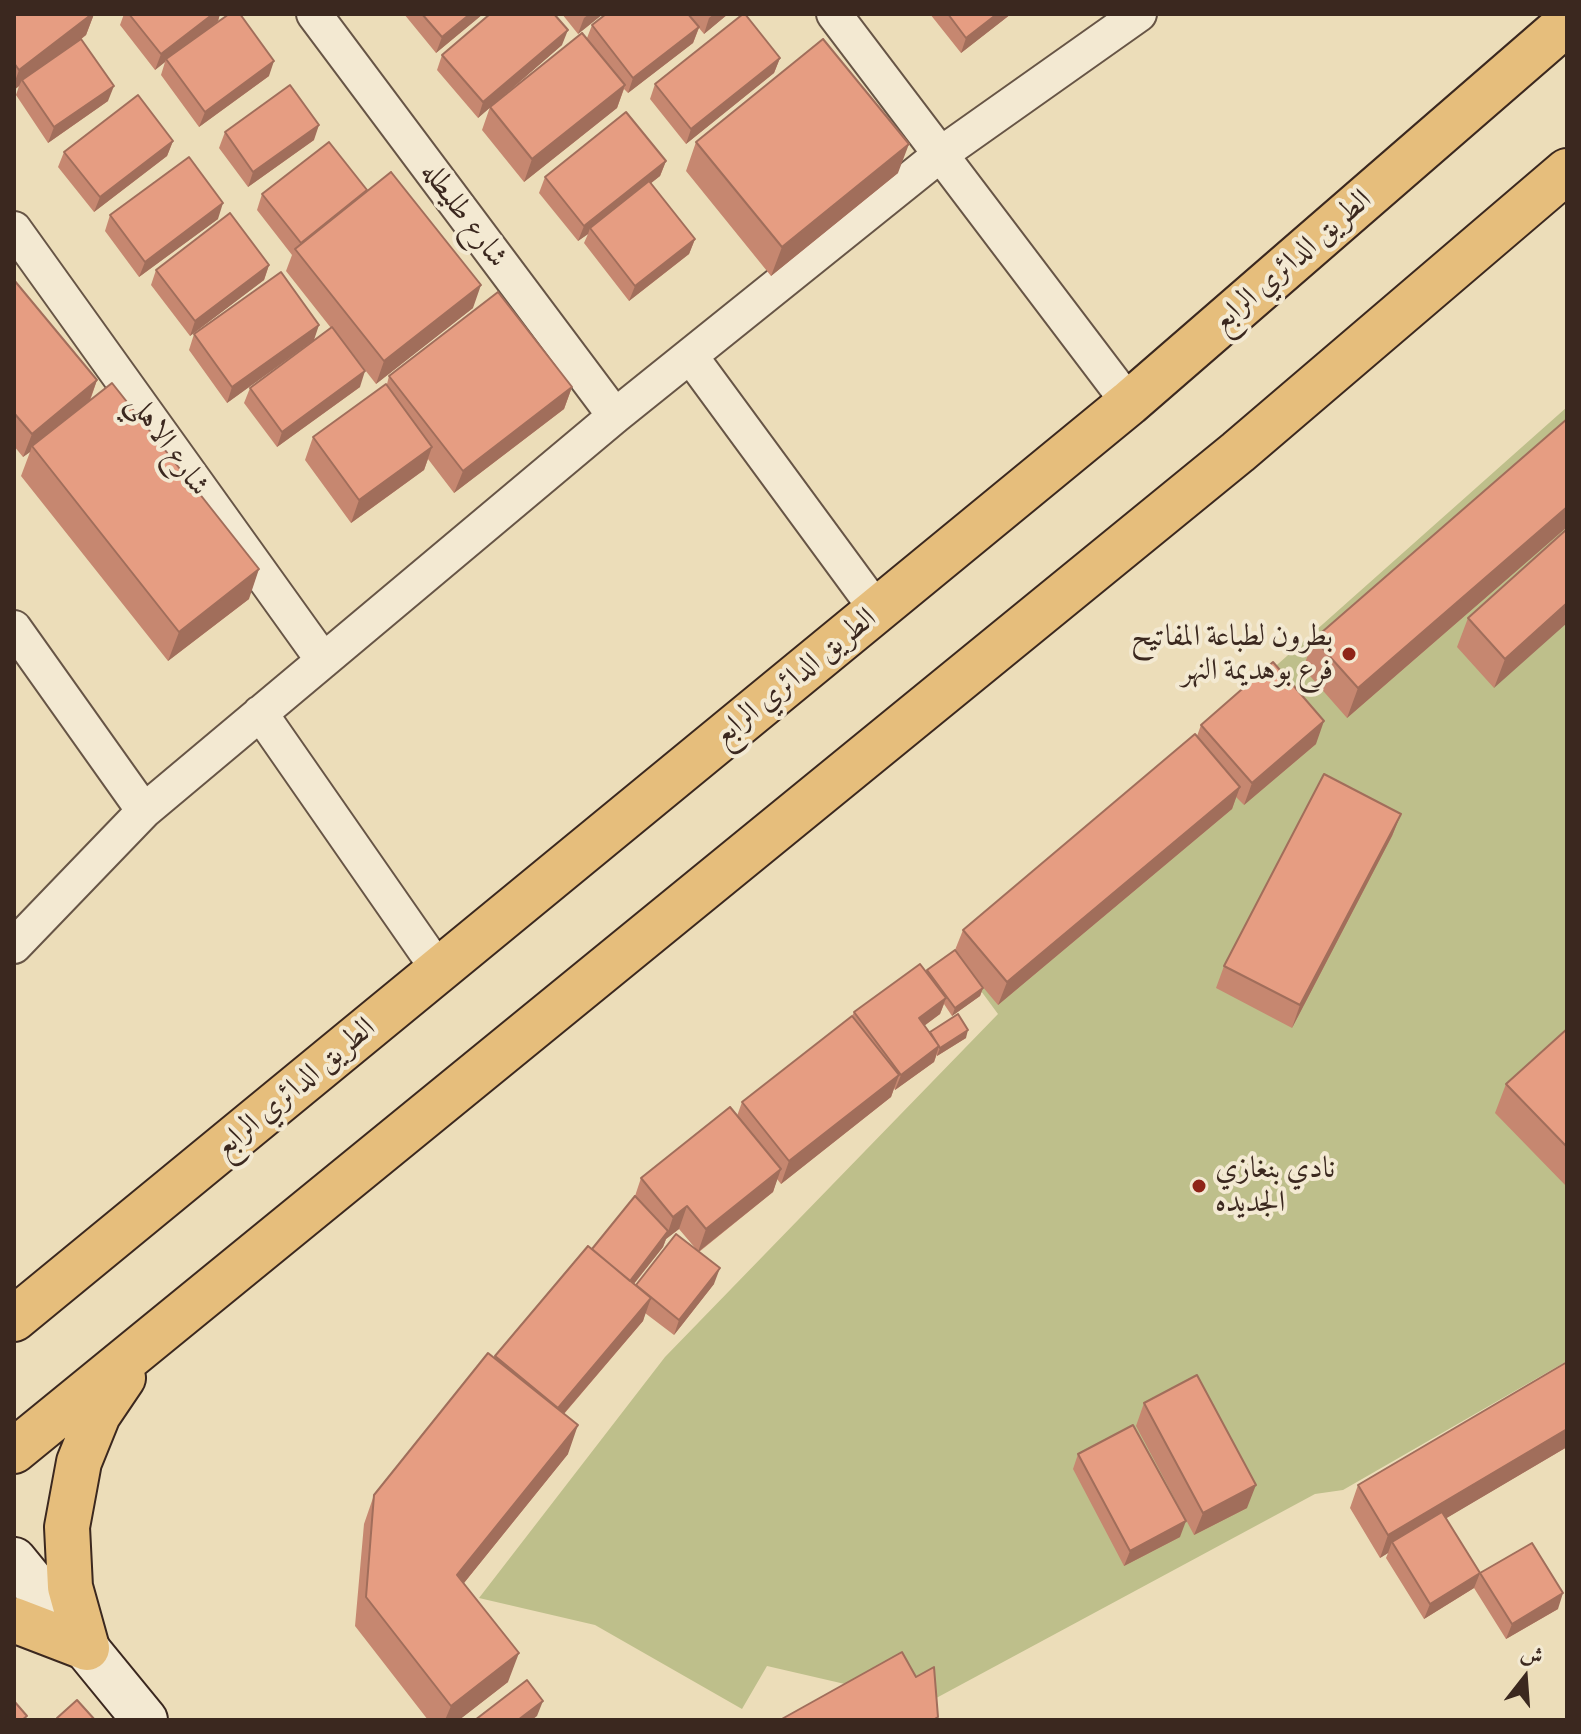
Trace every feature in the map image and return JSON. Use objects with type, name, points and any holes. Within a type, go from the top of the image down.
[{"type":"main road","name":"الطريق الدائري الرابع","points":[[14,1319],[1129,403],[1554,24]]},
{"type":"main road","points":[[14,1451],[1238,452],[1567,171]]},
{"type":"main road","points":[[14,1290],[63,1281]]},
{"type":"main road","points":[[87,1648],[70,1587],[68,1557],[67,1527],[79,1462],[98,1415],[145,1346]]},
{"type":"main road","points":[[14,1560],[145,1720]]},
{"type":"main road","points":[[14,1620],[87,1648]]},
{"type":"street","name":"شارع طليطله","points":[[314,14],[615,416]]},
{"type":"street","points":[[834,14],[1129,403]]},
{"type":"street","points":[[14,946],[144,811],[615,416],[941,154],[1139,14]]},
{"type":"street","name":"شارع الاهلي","points":[[14,229],[323,660]]},
{"type":"street","points":[[691,357],[877,610]]},
{"type":"street","points":[[14,628],[144,811]]},
{"type":"street","points":[[260,713],[438,969]]},
{"type":"green space","name":"نادي بنغازي الجديده","points":[[1567,407],[1567,1361],[1343,1490],[1315,1494],[927,1703],[767,1666],[742,1709],[595,1625],[479,1598],[665,1357],[998,1014],[953,953]]},
{"type":"building","points":[[14,14],[92,14],[19,70],[14,63]]},
{"type":"building","points":[[129,14],[213,14],[161,54]]},
{"type":"building","points":[[229,14],[240,14],[274,61],[205,112],[166,59]]},
{"type":"building","points":[[422,14],[470,14],[442,37]]},
{"type":"building","points":[[490,14],[554,14],[568,30],[483,102],[442,55]]},
{"type":"building","points":[[606,14],[688,14],[699,27],[633,78],[592,25]]},
{"type":"building","points":[[743,14],[780,58],[691,129],[655,84]]},
{"type":"building","points":[[948,14],[997,14],[966,38]]},
{"type":"building","points":[[582,33],[625,85],[532,159],[490,107]]},
{"type":"building","points":[[81,39],[114,86],[54,127],[22,80]]},
{"type":"building","points":[[823,39],[909,144],[782,247],[696,142]]},
{"type":"building","points":[[290,85],[319,125],[253,172],[225,132]]},
{"type":"building","points":[[138,95],[173,141],[100,197],[64,152]]},
{"type":"building","points":[[626,112],[666,161],[584,226],[545,177]]},
{"type":"building","points":[[329,142],[367,190],[301,243],[262,194]]},
{"type":"building","points":[[189,157],[223,203],[145,262],[110,215]]},
{"type":"building","points":[[391,172],[481,285],[384,361],[295,249]]},
{"type":"building","points":[[649,181],[695,239],[635,286],[590,228]]},
{"type":"building","points":[[230,213],[269,265],[195,321],[156,270]]},
{"type":"building","points":[[281,272],[319,325],[232,387],[194,334]]},
{"type":"building","points":[[14,280],[97,380],[32,434],[14,413]]},
{"type":"building","points":[[498,292],[572,387],[463,471],[389,376]]},
{"type":"building","points":[[332,327],[365,371],[282,432],[250,388]]},
{"type":"building","points":[[112,383],[259,569],[179,632],[32,446]]},
{"type":"building","points":[[386,384],[432,447],[359,500],[313,437]]},
{"type":"building","points":[[1567,419],[1567,507],[1358,688],[1314,639]]},
{"type":"building","points":[[1567,529],[1567,603],[1505,659],[1468,618]]},
{"type":"building","points":[[1273,662],[1324,721],[1252,783],[1201,725]]},
{"type":"building","points":[[1195,734],[1240,787],[1007,982],[963,930]]},
{"type":"building","points":[[1324,774],[1401,814],[1300,1005],[1224,966]]},
{"type":"building","points":[[955,950],[983,988],[955,1008],[927,970]]},
{"type":"building","points":[[920,964],[946,998],[919,1018],[939,1046],[901,1075],[854,1012]]},
{"type":"building","points":[[958,1014],[968,1030],[940,1048],[930,1032]]},
{"type":"building","points":[[852,1016],[899,1075],[789,1161],[742,1102]]},
{"type":"building","points":[[1567,1029],[1567,1147],[1506,1084]]},
{"type":"building","points":[[730,1107],[781,1169],[706,1229],[687,1206],[673,1217],[641,1178]]},
{"type":"building","points":[[635,1196],[668,1231],[630,1281],[592,1249]]},
{"type":"building","points":[[676,1234],[720,1268],[679,1320],[636,1285]]},
{"type":"building","points":[[588,1246],[651,1298],[558,1408],[495,1356]]},
{"type":"building","points":[[488,1353],[578,1425],[457,1575],[519,1653],[451,1706],[366,1597],[374,1495]]},
{"type":"building","points":[[1567,1362],[1567,1429],[1388,1535],[1358,1485]]},
{"type":"building","points":[[1197,1375],[1256,1485],[1203,1513],[1144,1403]]},
{"type":"building","points":[[1133,1425],[1186,1521],[1130,1551],[1078,1454]]},
{"type":"building","points":[[1442,1512],[1480,1573],[1430,1604],[1392,1542]]},
{"type":"building","points":[[1532,1543],[1563,1593],[1512,1624],[1480,1573]]},
{"type":"building","points":[[902,1652],[916,1677],[934,1667],[938,1717],[933,1720],[780,1720]]},
{"type":"building","points":[[527,1680],[543,1701],[518,1720],[475,1720]]},
{"type":"building","points":[[77,1700],[95,1720],[58,1720],[57,1718]]},
{"type":"building","points":[[14,1701],[27,1716],[22,1720],[14,1720]]},
{"type":"place","name":"بطرون لطباعة المفاتيح فرع بوهديمة النهر","points":[[1349,654]]},
{"type":"place","name":"نادي بنغازي الجديده","points":[[1199,1186]]}]
